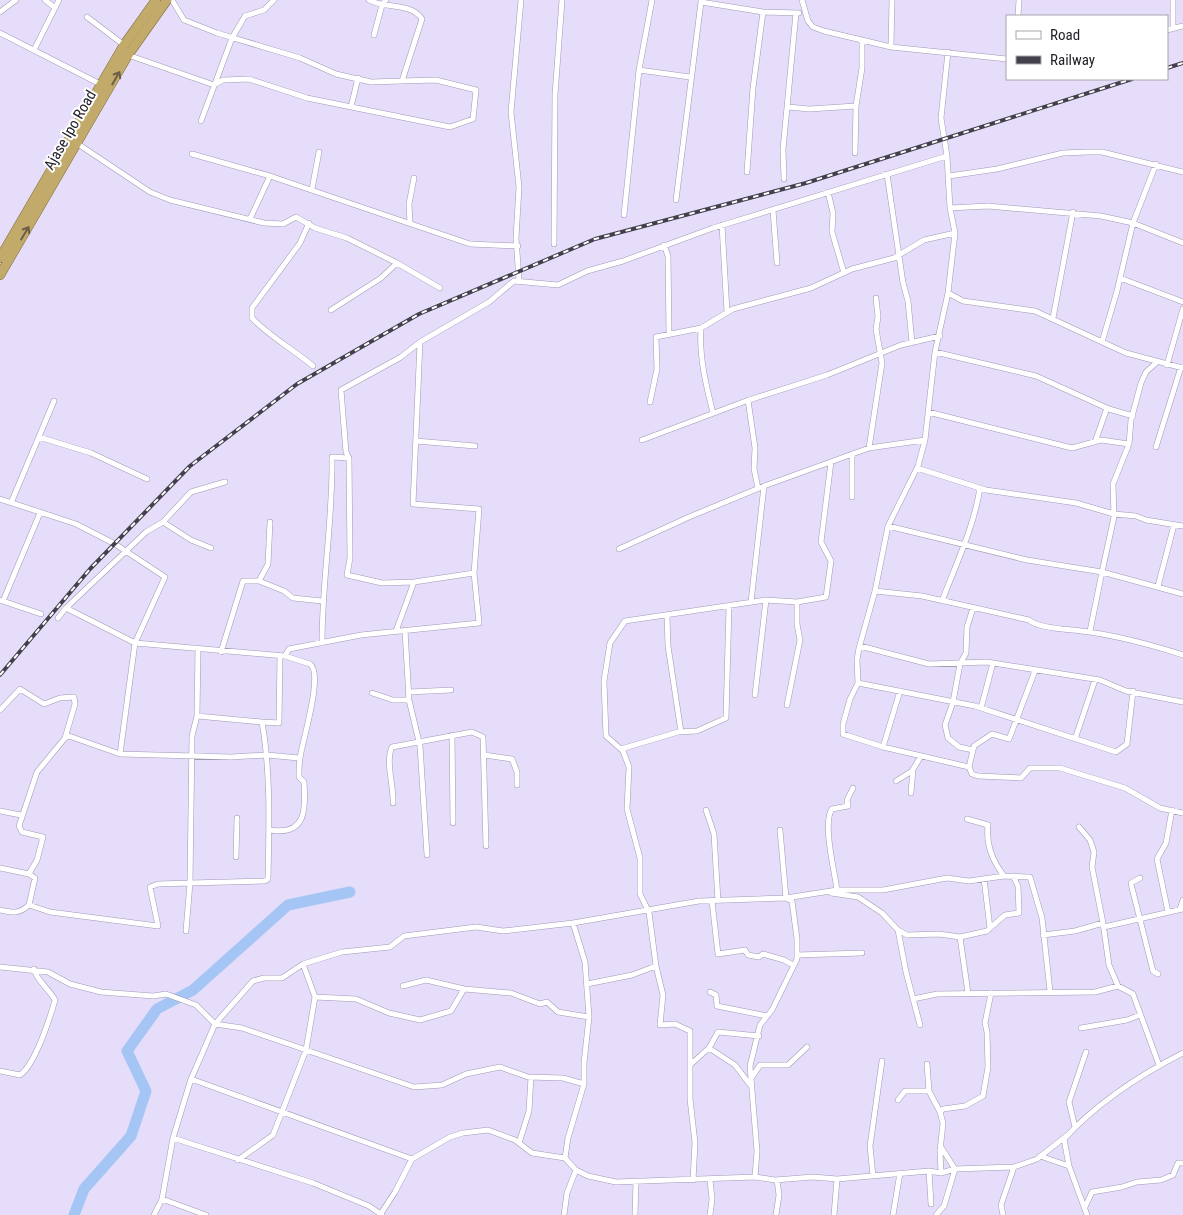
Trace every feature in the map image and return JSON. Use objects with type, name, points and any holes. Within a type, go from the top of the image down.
[{"type":"highway","name":"Ajase Ipo Road","points":[[0,258],[124,45],[156,0]]},
{"type":"highway","name":"Ajase Ipo Road","points":[[0,275],[78,144],[128,55],[167,0]]},
{"type":"street","points":[[0,12],[16,0]]},
{"type":"street","points":[[45,0],[54,7]]},
{"type":"street","points":[[34,50],[59,0]]},
{"type":"street","points":[[128,55],[214,85],[222,80],[249,79],[307,98],[450,127],[473,119],[476,90],[436,80],[371,82],[336,74],[300,58],[232,38],[184,20],[172,0]]},
{"type":"street","points":[[201,122],[232,38],[245,16],[264,10],[274,0]]},
{"type":"street","points":[[368,0],[384,2],[412,10],[422,19],[402,81]]},
{"type":"street","points":[[519,280],[516,238],[519,187],[511,112],[520,0]]},
{"type":"street","points":[[554,244],[555,95],[562,0]]},
{"type":"street","points":[[624,215],[639,70],[652,0]]},
{"type":"street","points":[[802,0],[804,13],[812,26],[862,42],[891,47],[1006,59]]},
{"type":"street","points":[[891,47],[892,0]]},
{"type":"street","points":[[1018,15],[1019,0]]},
{"type":"street","points":[[1173,0],[1173,28]]},
{"type":"street","points":[[676,200],[701,1],[763,12],[804,13]]},
{"type":"street","points":[[374,35],[384,2]]},
{"type":"street","points":[[748,172],[753,88],[763,12]]},
{"type":"street","points":[[784,179],[783,149],[796,13]]},
{"type":"street","points":[[87,17],[124,45]]},
{"type":"street","points":[[1168,30],[1183,26]]},
{"type":"street","points":[[0,33],[102,85]]},
{"type":"street","points":[[855,153],[856,106],[862,68],[862,42]]},
{"type":"street","points":[[948,52],[941,118],[947,156],[950,208],[955,232],[948,293],[935,352],[925,440],[917,468],[888,526],[875,590],[857,660],[858,683],[850,698],[843,724],[843,734],[883,748],[969,767]]},
{"type":"street","points":[[639,70],[690,78]]},
{"type":"street","points":[[351,107],[358,78]]},
{"type":"street","points":[[788,107],[809,110],[856,106]]},
{"type":"street","points":[[78,144],[150,192],[250,219],[283,224],[296,217],[315,228],[348,238],[440,288]]},
{"type":"street","points":[[312,189],[319,152]]},
{"type":"street","points":[[949,176],[997,169],[1063,153],[1088,152],[1102,152],[1183,172]]},
{"type":"street","points":[[192,154],[312,189],[470,244],[518,246]]},
{"type":"street","points":[[474,573],[414,582],[382,583],[347,575],[350,558],[349,458],[346,452],[341,390],[401,357],[420,342],[489,302],[514,281],[558,285],[587,271],[623,262],[664,245],[947,156]]},
{"type":"street","points":[[1102,342],[1133,223],[1156,164]]},
{"type":"street","points":[[887,174],[903,283],[908,301],[912,343]]},
{"type":"street","points":[[250,219],[270,176]]},
{"type":"street","points":[[410,223],[409,204],[414,178]]},
{"type":"street","points":[[828,192],[832,213],[832,232],[844,273]]},
{"type":"street","points":[[950,208],[988,206],[1073,212],[1133,223],[1183,243]]},
{"type":"street","points":[[773,210],[777,263]]},
{"type":"street","points":[[1053,318],[1073,212]]},
{"type":"street","points":[[309,223],[300,243],[252,308],[252,318],[265,332],[286,343],[313,366]]},
{"type":"street","points":[[722,226],[727,312]]},
{"type":"street","points":[[650,402],[657,369],[656,337],[701,328],[727,312],[811,288],[844,273],[899,255],[924,240],[955,232]]},
{"type":"street","points":[[664,245],[668,256],[669,334]]},
{"type":"street","points":[[331,310],[381,278],[397,263]]},
{"type":"street","points":[[1120,278],[1183,302]]},
{"type":"street","points":[[948,293],[963,301],[1024,307],[1053,318],[1126,353],[1182,367],[1156,447]]},
{"type":"street","points":[[869,448],[879,384],[880,355],[876,329],[878,317],[876,298]]},
{"type":"street","points":[[1167,364],[1183,309]]},
{"type":"street","points":[[701,328],[702,368],[707,380],[712,413]]},
{"type":"street","points":[[642,440],[748,400],[827,376],[900,346],[940,336]]},
{"type":"street","points":[[198,716],[279,723],[282,656],[290,649],[396,631],[480,623],[474,573],[479,509],[413,504],[420,342]]},
{"type":"street","points":[[935,352],[1036,376],[1107,408],[1133,416]]},
{"type":"street","points":[[1090,631],[1114,514],[1113,484],[1129,444],[1140,388],[1146,372],[1157,362]]},
{"type":"street","points":[[748,400],[755,448],[755,481],[761,487],[752,602]]},
{"type":"street","points":[[12,504],[54,401]]},
{"type":"street","points":[[1095,442],[1107,408]]},
{"type":"street","points":[[928,412],[1072,448],[1102,440],[1129,444]]},
{"type":"street","points":[[39,437],[90,453],[147,479]]},
{"type":"street","points":[[416,440],[475,446]]},
{"type":"street","points":[[619,550],[688,517],[761,487],[852,454],[869,448],[925,440]]},
{"type":"street","points":[[852,454],[852,497]]},
{"type":"street","points":[[322,643],[322,601],[333,491],[332,457],[349,458]]},
{"type":"street","points":[[692,1180],[695,1149],[690,1099],[690,1031],[675,1024],[660,1025],[663,995],[656,966],[649,912],[640,894],[640,858],[627,809],[629,766],[621,749],[606,736],[604,680],[610,643],[625,621],[766,600],[797,602],[826,597],[831,561],[821,542],[831,462]]},
{"type":"street","points":[[917,468],[980,488],[1076,503],[1114,514],[1136,516],[1183,526]]},
{"type":"street","points":[[58,618],[66,608],[146,532],[163,522],[191,492],[225,482]]},
{"type":"street","points":[[942,601],[964,546],[980,488]]},
{"type":"street","points":[[0,499],[76,524],[127,551],[165,577],[135,643],[120,754]]},
{"type":"street","points":[[40,513],[2,601],[41,614]]},
{"type":"street","points":[[163,522],[191,540],[211,548]]},
{"type":"street","points":[[259,581],[268,564],[270,522]]},
{"type":"street","points":[[1158,586],[1174,525]]},
{"type":"street","points":[[888,526],[1027,560],[1102,572],[1183,594]]},
{"type":"street","points":[[221,652],[243,581],[259,581],[284,591],[293,598],[322,601]]},
{"type":"street","points":[[396,631],[414,582]]},
{"type":"street","points":[[875,590],[942,601],[1057,628],[1123,637],[1183,655]]},
{"type":"street","points":[[755,694],[766,600]]},
{"type":"street","points":[[788,705],[800,640],[797,624],[797,602]]},
{"type":"street","points":[[621,749],[681,732],[697,731],[726,718],[729,606]]},
{"type":"street","points":[[66,608],[135,643],[282,656],[310,664],[314,670],[311,707],[300,758],[299,777],[304,782],[306,802],[302,820],[292,829],[286,831],[270,830]]},
{"type":"street","points":[[973,608],[967,627],[966,653],[960,664],[953,702],[944,725],[948,738],[959,747],[973,750]]},
{"type":"street","points":[[667,616],[668,646],[681,732]]},
{"type":"street","points":[[405,630],[405,661],[409,700],[419,742],[427,855]]},
{"type":"street","points":[[860,646],[929,664],[993,663],[1095,680],[1183,702]]},
{"type":"street","points":[[186,931],[190,883],[192,736],[198,716],[198,649]]},
{"type":"street","points":[[981,708],[993,663]]},
{"type":"street","points":[[1035,671],[1009,739],[992,734],[974,746],[969,767],[972,774],[978,776],[1021,778],[1030,768],[1060,768],[1125,788],[1160,808],[1183,813]]},
{"type":"street","points":[[1075,739],[1095,680]]},
{"type":"street","points":[[858,683],[981,708],[1116,752],[1127,744],[1133,691]]},
{"type":"street","points":[[0,710],[20,689],[44,704],[60,698],[74,697],[75,704],[65,738],[37,772],[21,815],[19,826],[22,832],[43,837],[37,860],[30,874]]},
{"type":"street","points":[[409,692],[451,690]]},
{"type":"street","points":[[883,748],[900,691]]},
{"type":"street","points":[[372,693],[393,700],[409,700]]},
{"type":"street","points":[[29,905],[50,912],[158,926],[150,888],[158,884],[265,881],[268,879],[270,830],[268,755],[262,722]]},
{"type":"street","points":[[393,803],[394,788],[389,754],[392,747],[472,732],[483,737],[486,846]]},
{"type":"street","points":[[452,736],[453,823]]},
{"type":"street","points":[[65,738],[75,738],[120,754],[192,756],[268,755],[300,758]]},
{"type":"street","points":[[484,755],[512,759],[517,772],[517,784]]},
{"type":"street","points":[[896,781],[912,769],[921,756]]},
{"type":"street","points":[[911,793],[912,769]]},
{"type":"street","points":[[837,890],[830,840],[829,814],[832,810],[848,806],[847,800],[853,788]]},
{"type":"street","points":[[706,810],[714,834],[718,954],[745,950],[748,955],[758,957],[763,954],[784,960],[793,965]]},
{"type":"street","points":[[1168,912],[1157,860],[1166,843],[1172,810]]},
{"type":"street","points":[[0,811],[21,815]]},
{"type":"street","points":[[236,857],[237,818]]},
{"type":"street","points":[[967,819],[988,825],[987,838],[993,862],[1004,876]]},
{"type":"street","points":[[1078,826],[1090,840],[1094,852],[1092,867],[1109,965],[1118,986],[1133,994],[1159,1066]]},
{"type":"street","points":[[780,830],[786,898]]},
{"type":"street","points":[[0,868],[30,874],[35,878],[29,905],[22,912],[15,913],[0,910]]},
{"type":"street","points":[[154,1215],[162,1199],[173,1138],[191,1079],[215,1024],[253,981],[264,978],[282,978],[302,964],[342,952],[390,947],[404,936],[476,927],[503,931],[573,923],[715,901],[786,898],[837,890],[883,890],[947,878],[969,881],[1004,876],[1030,877],[1038,900],[1050,992]]},
{"type":"street","points":[[826,892],[858,897],[882,913],[898,930],[907,935],[939,934],[960,937],[987,931],[1005,915],[1019,913],[1018,886],[1012,876]]},
{"type":"street","points":[[1140,878],[1132,883],[1138,919],[1152,971],[1158,974]]},
{"type":"street","points":[[984,879],[990,928]]},
{"type":"street","points":[[755,1177],[757,1152],[750,1066],[759,1036],[760,1025],[767,1016],[797,955],[792,901],[786,898]]},
{"type":"street","points":[[1043,935],[1075,931],[1182,909],[1183,900]]},
{"type":"street","points":[[565,1158],[568,1138],[584,1084],[589,1017],[585,962],[573,923]]},
{"type":"street","points":[[898,930],[920,1025]]},
{"type":"street","points":[[960,937],[968,993]]},
{"type":"street","points":[[797,955],[862,953]]},
{"type":"street","points":[[238,1160],[273,1135],[280,1112],[306,1050],[315,997],[302,964]]},
{"type":"street","points":[[587,984],[632,975],[656,966]]},
{"type":"street","points":[[0,967],[48,972],[70,984],[101,992],[153,996],[166,994],[196,1005],[215,1024],[242,1028],[414,1088],[442,1085],[466,1074],[500,1067],[530,1077],[563,1078],[584,1084]]},
{"type":"street","points":[[0,1071],[20,1074],[27,1070],[49,1020],[55,1000],[51,991],[35,975],[34,970]]},
{"type":"street","points":[[403,986],[426,980],[464,989],[511,992],[540,1004],[547,1002],[558,1012],[589,1017]]},
{"type":"street","points":[[913,999],[937,994],[1095,992],[1118,986]]},
{"type":"street","points":[[315,997],[356,999],[389,1013],[420,1020],[451,1011],[464,989]]},
{"type":"street","points":[[710,992],[716,995],[717,1006],[767,1016]]},
{"type":"street","points":[[940,1112],[943,1109],[965,1106],[983,1096],[988,1067],[985,1023],[991,993]]},
{"type":"street","points":[[1081,1028],[1126,1020],[1140,1015]]},
{"type":"street","points":[[691,1064],[709,1048],[718,1032],[759,1036]]},
{"type":"street","points":[[750,1080],[760,1065],[788,1065],[806,1047]]},
{"type":"street","points":[[709,1048],[735,1065],[751,1086]]},
{"type":"street","points":[[1075,1126],[1069,1102],[1086,1052]]},
{"type":"street","points":[[1087,1215],[1069,1166],[1064,1139],[1075,1126],[1150,1069],[1183,1053]]},
{"type":"street","points":[[874,1176],[870,1146],[882,1061]]},
{"type":"street","points":[[927,1064],[929,1091],[940,1112],[943,1123],[940,1146],[941,1173]]},
{"type":"street","points":[[519,1143],[529,1111],[530,1077]]},
{"type":"street","points":[[191,1079],[412,1159]]},
{"type":"street","points":[[898,1100],[905,1091],[929,1091]]},
{"type":"street","points":[[173,1138],[314,1184],[381,1214],[412,1159],[450,1137],[475,1130],[488,1130],[519,1143],[532,1153],[565,1158],[576,1170],[600,1181],[636,1182],[755,1177],[777,1180],[813,1177],[837,1179],[929,1171],[941,1173],[956,1169],[1014,1167],[1040,1156],[1070,1133]]},
{"type":"street","points":[[940,1146],[956,1169]]},
{"type":"street","points":[[1040,1156],[1069,1166]]},
{"type":"street","points":[[1085,1207],[1092,1192],[1122,1188],[1137,1182],[1161,1180],[1172,1175],[1178,1164],[1183,1163]]},
{"type":"street","points":[[1003,1215],[1001,1205],[1014,1167]]},
{"type":"street","points":[[936,1215],[944,1206],[956,1169]]},
{"type":"street","points":[[564,1215],[567,1193],[576,1170]]},
{"type":"street","points":[[929,1171],[931,1204]]},
{"type":"street","points":[[893,1215],[900,1173]]},
{"type":"street","points":[[834,1215],[837,1179]]},
{"type":"street","points":[[710,1180],[710,1215]]},
{"type":"street","points":[[776,1215],[779,1195],[777,1180]]},
{"type":"street","points":[[635,1215],[636,1182]]},
{"type":"street","points":[[162,1199],[206,1215]]},
{"type":"waterway","points":[[74,1215],[84,1189],[131,1136],[146,1091],[127,1051],[157,1009],[193,990],[288,905],[350,892]]},
{"type":"railway","points":[[1168,68],[1183,63]]},
{"type":"railway","points":[[0,675],[90,569],[190,466],[297,384],[419,314],[595,239],[806,183],[1129,80]]}]
